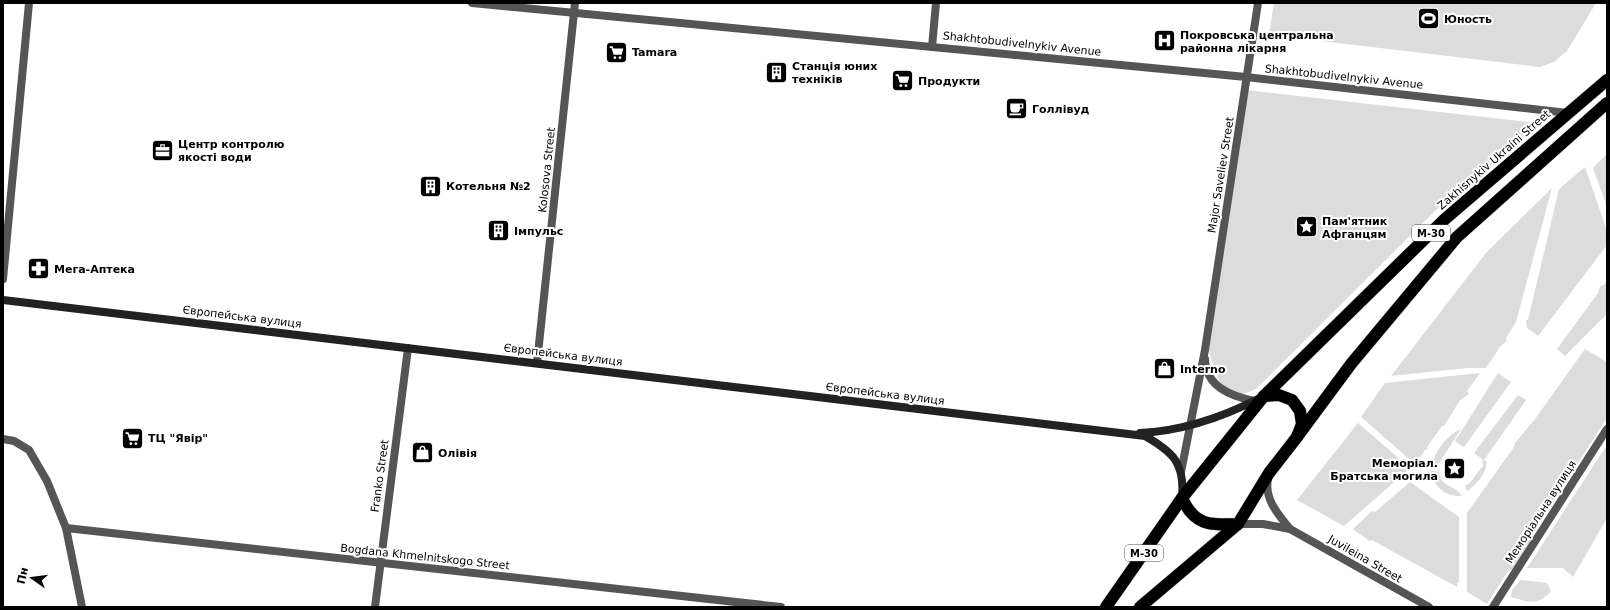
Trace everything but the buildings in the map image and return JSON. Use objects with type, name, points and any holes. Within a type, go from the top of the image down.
[{"type":"highway","name":"Zakhisnykiv Ukraini Street","points":[[1259,399],[1445,219],[1607,80]]},
{"type":"highway","name":"М-30","points":[[1140,607],[1238,524],[1269,473],[1352,364],[1457,237],[1607,103]]},
{"type":"highway","points":[[1259,399],[1279,395],[1292,400],[1300,411],[1302,424],[1297,437]]},
{"type":"highway","name":"М-30","points":[[1106,607],[1182,498],[1259,399]]},
{"type":"highway","points":[[1182,498],[1189,512],[1201,521],[1210,525],[1238,524]]},
{"type":"street","points":[[3,279],[29,3]]},
{"type":"street","name":"Shakhtobudivelnykiv Avenue","points":[[472,3],[1246,77],[1568,113]]},
{"type":"street","name":"Kolosova Street","points":[[537,363],[575,3]]},
{"type":"street","points":[[932,46],[936,3]]},
{"type":"street","name":"Major Saveliev Street","points":[[1181,472],[1205,350],[1258,3]]},
{"type":"street","name":"Європейська вулиця","points":[[3,300],[1145,436],[1165,448],[1176,460],[1181,472],[1183,485],[1182,498]]},
{"type":"street","name":"Franko Street","points":[[375,607],[408,348]]},
{"type":"street","name":"Major Saveliev Street","points":[[1205,350],[1205,361],[1208,373],[1214,383],[1223,391],[1235,396],[1259,399]]},
{"type":"street","name":"Європейська вулиця","points":[[1121,434],[1151,432],[1191,425],[1216,417],[1259,399]]},
{"type":"street","name":"Меморіальна вулиця","points":[[1493,607],[1607,429]]},
{"type":"street","points":[[3,439],[14,441],[29,450],[47,481],[66,528],[82,607]]},
{"type":"street","name":"Juvileina Street","points":[[1269,473],[1266,488],[1271,501],[1290,529]]},
{"type":"street","name":"Juvileina Street","points":[[1238,524],[1263,524],[1290,529],[1429,607]]},
{"type":"street","name":"Bogdana Khmelnitskogo Street","points":[[66,528],[781,607]]},
{"type":"shaded area","name":"Юность","points":[[1274,3],[1596,3],[1567,51],[1554,62],[1540,67],[1269,35]]},
{"type":"shaded area","points":[[1245,90],[1537,123],[1537,127],[1436,210],[1256,389],[1240,394],[1232,393],[1221,383],[1214,367],[1207,343]]},
{"type":"shaded area","points":[[1607,154],[1607,207],[1593,168]]},
{"type":"shaded area","points":[[1585,167],[1607,231],[1607,245],[1538,336],[1527,328],[1526,320],[1528,320],[1559,189]]},
{"type":"shaded area","points":[[1552,188],[1516,322],[1506,338],[1507,340],[1500,347],[1486,368],[1467,368],[1391,376],[1486,253]]},
{"type":"shaded area","points":[[1607,281],[1607,314],[1565,356],[1557,349],[1598,293],[1600,286],[1604,285]]},
{"type":"shaded area","points":[[1585,349],[1607,362],[1607,418],[1529,539],[1531,540],[1530,544],[1525,554],[1516,566],[1508,571],[1487,604],[1467,592],[1467,513],[1514,447],[1515,443],[1535,419]]},
{"type":"shaded area","points":[[1480,373],[1467,391],[1469,394],[1460,400],[1444,426],[1442,426],[1427,447],[1428,449],[1425,450],[1415,464],[1361,417],[1385,383]]},
{"type":"shaded area","points":[[1498,373],[1511,382],[1464,447],[1455,441]]},
{"type":"shaded area","points":[[1518,395],[1526,400],[1484,460],[1474,453]]},
{"type":"shaded area","points":[[1358,423],[1410,468],[1344,526],[1297,500]]},
{"type":"shaded area","points":[[1461,429],[1438,465],[1432,462],[1444,442],[1451,435]]},
{"type":"shaded area","points":[[1607,445],[1607,518],[1573,577],[1563,568],[1527,568]]},
{"type":"shaded area","points":[[1482,459],[1487,462],[1483,474],[1467,491],[1465,486],[1471,482],[1483,466]]},
{"type":"shaded area","points":[[1431,471],[1439,472],[1442,480],[1459,492],[1462,496],[1450,495],[1441,490],[1432,477]]},
{"type":"shaded area","points":[[1410,482],[1459,517],[1459,583],[1457,583],[1457,587],[1372,540],[1370,541],[1353,529],[1372,511],[1375,512]]},
{"type":"shaded area","points":[[1521,580],[1547,583],[1551,591],[1542,599],[1532,602],[1511,597],[1512,590]]},
{"type":"place","name":"Юность","points":[[1429,19]]},
{"type":"place","name":"Покровська центральна районна лікарня","points":[[1165,41]]},
{"type":"place","name":"Tamara","points":[[617,52]]},
{"type":"place","name":"Станція юних техніків","points":[[776,72]]},
{"type":"place","name":"Продукти","points":[[902,81]]},
{"type":"place","name":"Голлівуд","points":[[1017,109]]},
{"type":"place","name":"Центр контролю якості води","points":[[163,150]]},
{"type":"place","name":"Котельня №2","points":[[430,186]]},
{"type":"place","name":"Пам'ятник Афганцям","points":[[1307,227]]},
{"type":"place","name":"Імпульс","points":[[499,231]]},
{"type":"place","name":"Мега-Аптека","points":[[39,269]]},
{"type":"place","name":"Interno","points":[[1164,369]]},
{"type":"place","name":"ТЦ \"Явір\"","points":[[133,438]]},
{"type":"place","name":"Олівія","points":[[422,453]]},
{"type":"place","name":"Меморіал. Братська могила","points":[[1454,469]]}]
